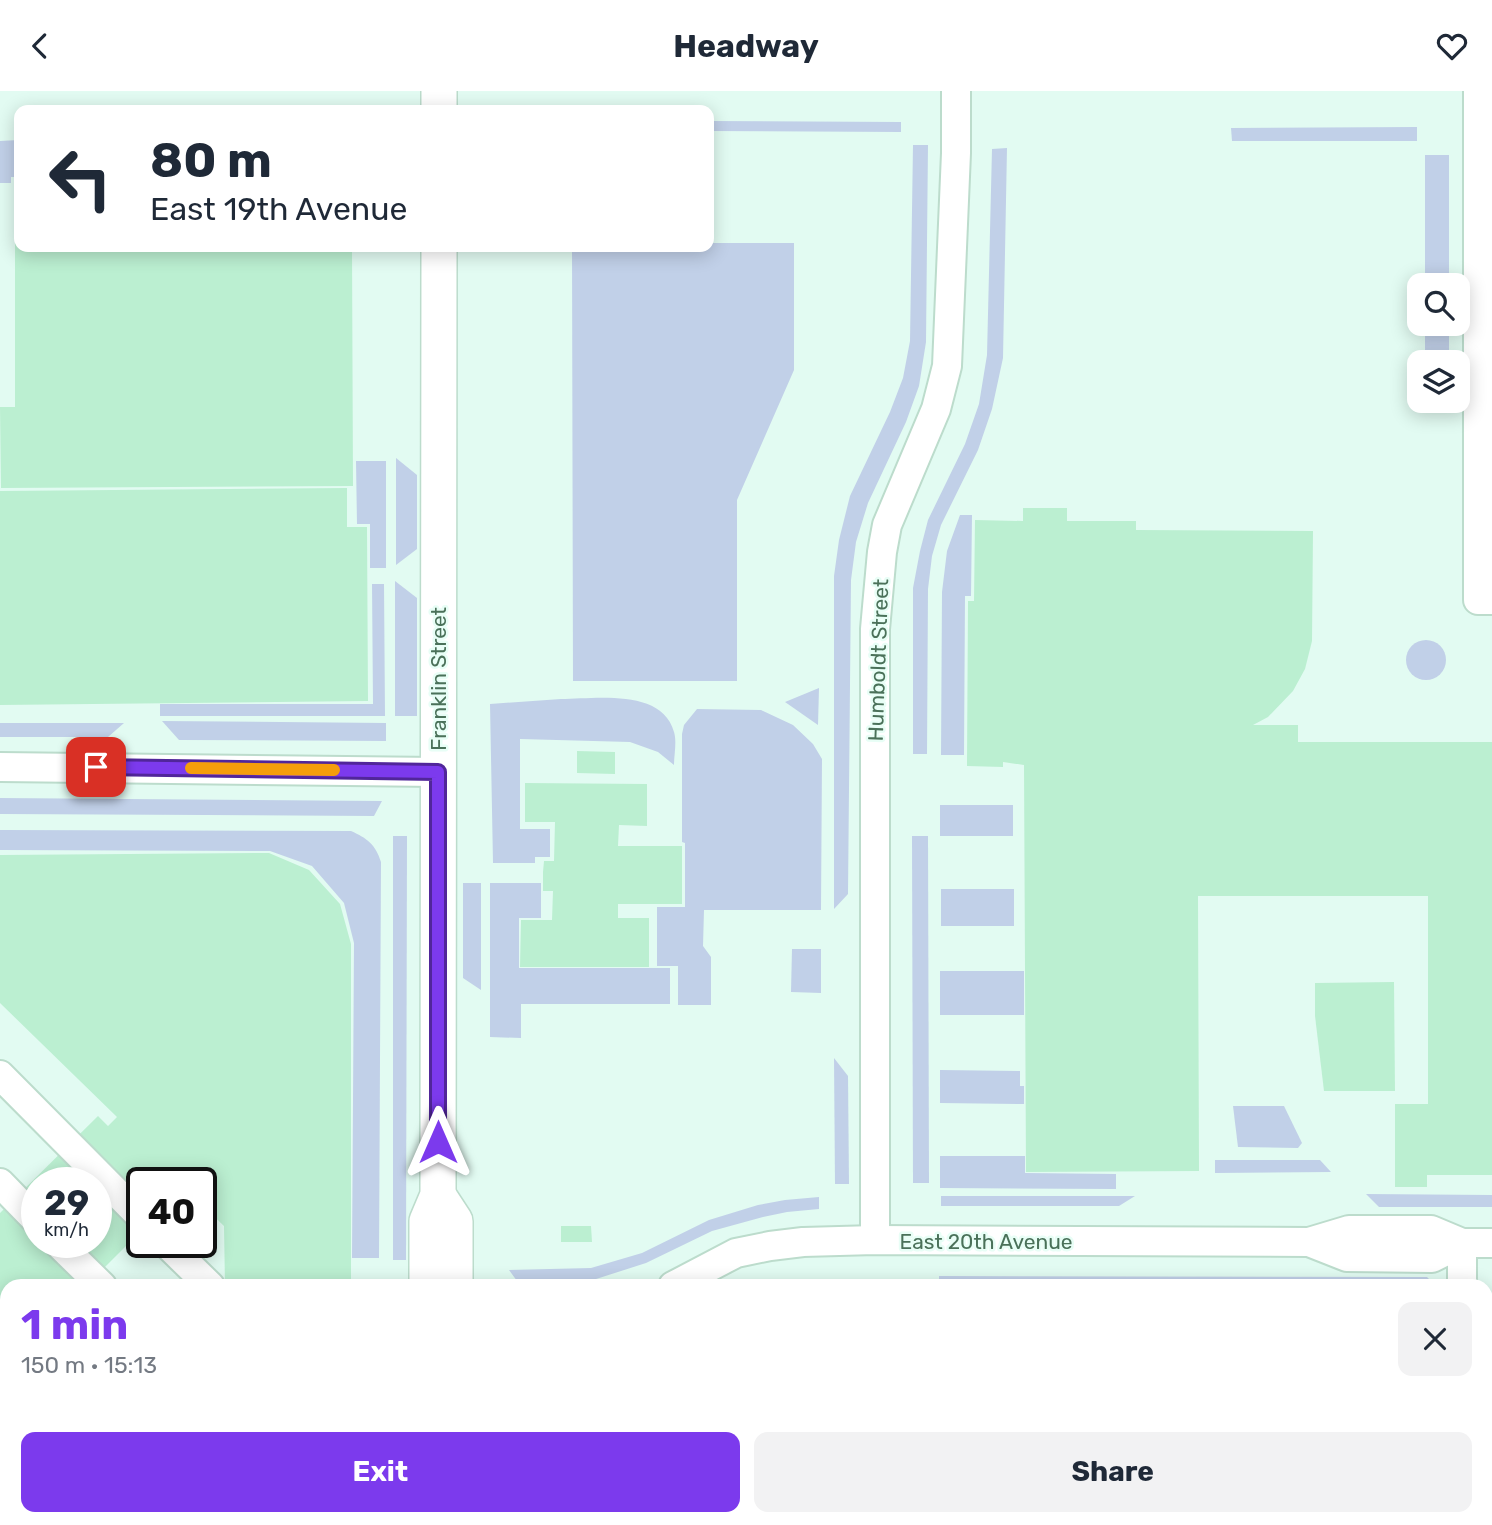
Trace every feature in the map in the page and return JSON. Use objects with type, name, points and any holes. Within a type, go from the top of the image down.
[{"type":"street","name":"Humboldt Street","points":[[875,1240],[875,629],[887,525],[936,409],[947,366],[956,91]]},
{"type":"street","points":[[1478,91],[1485,600]]},
{"type":"street","name":"Franklin Street","points":[[427,1279],[427,1221],[438,1195],[439,252]]},
{"type":"street","points":[[0,767],[438,772]]},
{"type":"street","points":[[0,1075],[126,1202]]},
{"type":"street","points":[[0,1183],[21,1205]]},
{"type":"street","name":"Franklin Street","points":[[438,1195],[455,1221],[455,1279]]},
{"type":"street","name":"East 20th Avenue","points":[[686,1279],[736,1253],[803,1242],[1309,1242],[1349,1230],[1431,1230],[1462,1243],[1492,1243]]},
{"type":"street","points":[[1462,1243],[1462,1279]]},
{"type":"street","points":[[73,1258],[95,1279]]},
{"type":"street","points":[[181,1258],[202,1279]]},
{"type":"shaded area","points":[[714,121],[901,122],[901,132],[714,131]]},
{"type":"shaded area","points":[[1417,127],[1417,141],[1232,141],[1231,128]]},
{"type":"shaded area","points":[[14,140],[14,177],[11,177],[11,183],[0,183],[0,141]]},
{"type":"shaded area","points":[[913,145],[928,145],[926,342],[919,386],[906,422],[868,503],[856,542],[851,580],[848,894],[834,909],[834,576],[839,540],[850,496],[890,412],[903,378],[910,341]]},
{"type":"shaded area","points":[[1007,148],[1003,358],[992,409],[978,450],[941,525],[932,556],[928,589],[927,754],[913,754],[913,588],[928,520],[965,444],[979,404],[987,355],[992,149]]},
{"type":"shaded area","points":[[1425,155],[1449,155],[1449,273],[1425,273]]},
{"type":"shaded area","points":[[714,243],[794,243],[794,370],[737,500],[737,681],[573,681],[572,252],[714,252]]},
{"type":"shaded area","points":[[1425,336],[1449,336],[1449,350],[1425,350]]},
{"type":"shaded area","points":[[396,458],[417,475],[417,549],[396,565]]},
{"type":"shaded area","points":[[356,461],[386,461],[386,568],[370,568],[370,524],[357,524]]},
{"type":"shaded area","points":[[960,515],[972,515],[971,596],[965,596],[964,755],[941,755],[942,592],[947,551]]},
{"type":"shaded area","points":[[395,581],[417,598],[417,716],[395,716]]},
{"type":"shaded area","points":[[372,584],[384,584],[385,716],[160,716],[160,704],[373,704]]},
{"type":"shaded area","points":[[1426,640],[1440,646],[1446,660],[1440,674],[1426,680],[1412,674],[1406,660],[1412,646]]},
{"type":"shaded area","points":[[819,688],[818,725],[785,702]]},
{"type":"shaded area","points":[[561,699],[626,699],[656,708],[667,718],[674,732],[674,765],[658,752],[630,742],[520,739],[520,829],[550,829],[550,857],[535,857],[535,863],[493,863],[490,704]]},
{"type":"shaded area","points":[[697,709],[761,710],[793,725],[813,744],[822,759],[821,910],[704,910],[703,946],[711,957],[711,1005],[678,1005],[678,966],[657,966],[657,907],[685,907],[682,734],[684,725]]},
{"type":"shaded area","points":[[162,721],[386,723],[386,741],[179,740]]},
{"type":"shaded area","points":[[0,723],[124,723],[108,737],[0,737]]},
{"type":"shaded area","points":[[0,798],[382,801],[374,816],[0,814]]},
{"type":"shaded area","points":[[940,805],[1013,805],[1013,836],[940,836]]},
{"type":"shaded area","points":[[0,830],[351,831],[374,847],[381,862],[379,1258],[352,1258],[354,943],[344,903],[312,866],[270,851],[0,850]]},
{"type":"shaded area","points":[[393,836],[407,836],[406,1260],[393,1260]]},
{"type":"shaded area","points":[[912,836],[928,836],[929,1183],[913,1183]]},
{"type":"shaded area","points":[[463,883],[481,883],[481,990],[463,978]]},
{"type":"shaded area","points":[[490,883],[541,883],[541,918],[519,918],[519,968],[670,968],[670,1004],[521,1004],[521,1038],[490,1037]]},
{"type":"shaded area","points":[[941,889],[1014,889],[1014,926],[941,926]]},
{"type":"shaded area","points":[[792,949],[821,949],[821,993],[791,992]]},
{"type":"shaded area","points":[[940,971],[1024,971],[1024,1015],[940,1015]]},
{"type":"shaded area","points":[[834,1058],[848,1076],[849,1184],[835,1184]]},
{"type":"shaded area","points":[[940,1070],[1020,1071],[1020,1086],[1024,1086],[1024,1104],[940,1103]]},
{"type":"shaded area","points":[[1233,1106],[1284,1106],[1302,1143],[1298,1148],[1238,1147]]},
{"type":"shaded area","points":[[940,1156],[1025,1156],[1025,1173],[1116,1174],[1116,1189],[940,1188]]},
{"type":"shaded area","points":[[1215,1160],[1320,1160],[1331,1172],[1215,1173]]},
{"type":"shaded area","points":[[1366,1194],[1492,1195],[1492,1207],[1379,1207]]},
{"type":"shaded area","points":[[941,1196],[1135,1196],[1119,1206],[941,1206]]},
{"type":"shaded area","points":[[819,1197],[819,1209],[787,1212],[712,1231],[646,1263],[596,1279],[516,1279],[509,1270],[591,1268],[642,1253],[709,1220],[785,1200]]},
{"type":"shaded area","points":[[939,1276],[1429,1279],[939,1279]]},
{"type":"building","points":[[15,252],[352,252],[353,486],[1,488],[0,407],[15,407]]},
{"type":"building","points":[[347,488],[347,527],[367,527],[368,701],[0,705],[0,491]]},
{"type":"building","points":[[1023,508],[1067,508],[1067,521],[1136,521],[1136,530],[1313,531],[1312,641],[1305,669],[1293,691],[1268,717],[1253,725],[1298,725],[1298,742],[1492,742],[1492,1175],[1427,1175],[1427,1187],[1395,1187],[1395,1104],[1428,1104],[1428,896],[1198,896],[1199,1171],[1026,1172],[1024,765],[1003,762],[1003,767],[967,766],[968,601],[974,601],[975,520],[1023,521]]},
{"type":"building","points":[[577,751],[615,752],[615,774],[577,773]]},
{"type":"building","points":[[525,783],[647,784],[647,826],[619,825],[618,846],[682,846],[682,904],[618,904],[618,918],[649,918],[649,967],[520,967],[521,920],[552,920],[553,891],[543,891],[543,872],[544,861],[554,861],[555,822],[525,822]]},
{"type":"building","points":[[269,853],[309,870],[340,904],[351,944],[351,1279],[225,1279],[224,1226],[217,1219],[217,1167],[126,1167],[126,1246],[93,1279],[0,1279],[0,1213],[21,1192],[21,1258],[112,1258],[112,1167],[46,1167],[98,1116],[108,1126],[117,1117],[0,1003],[0,855]]},
{"type":"building","points":[[1394,982],[1395,1091],[1324,1091],[1315,1016],[1315,983]]},
{"type":"building","points":[[561,1226],[591,1226],[592,1242],[561,1242]]},
{"type":"slow traffic","points":[[191,768],[334,770]]},
{"type":"route","points":[[96,767],[438,772],[438,1142]]}]
